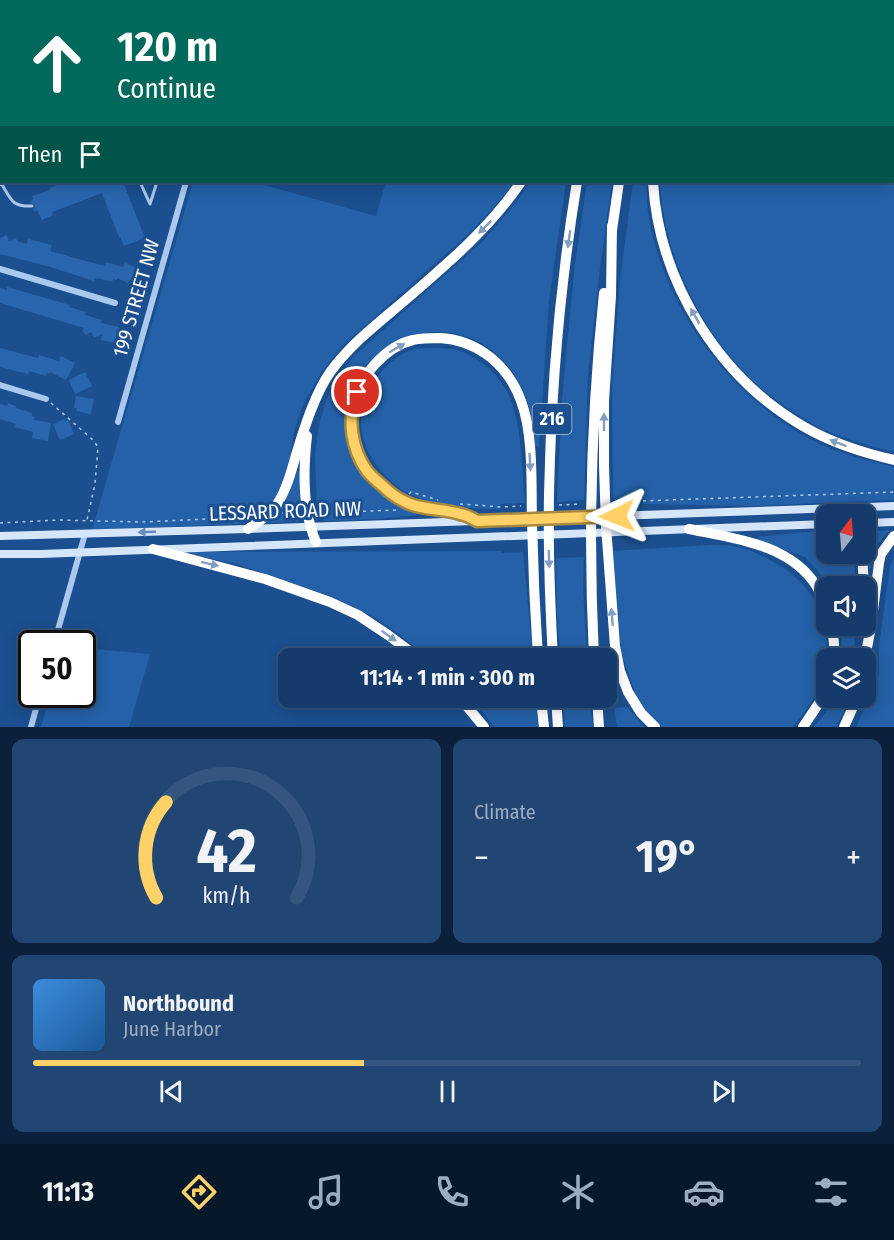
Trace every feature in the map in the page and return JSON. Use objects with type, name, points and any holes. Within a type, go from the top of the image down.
[{"type":"highway","points":[[248,529],[275,507],[283,493],[312,409],[324,382],[343,356],[451,260],[491,221],[520,183]]},
{"type":"highway","name":"216","points":[[552,648],[549,537],[552,417],[561,309],[577,183]]},
{"type":"highway","name":"216","points":[[594,648],[591,577],[592,433],[597,355],[619,183]]},
{"type":"highway","points":[[653,183],[655,212],[676,282],[710,341],[735,372],[752,390],[809,430],[852,448],[894,460]]},
{"type":"highway","points":[[612,226],[611,296],[604,401],[604,455],[606,526],[615,646],[620,671],[628,692],[641,712],[655,727]]},
{"type":"highway","points":[[477,521],[460,514],[412,505],[396,498],[368,471],[357,450],[352,436],[353,404],[363,381],[381,358],[412,340],[450,339],[462,341],[477,348],[493,359],[510,378],[521,400],[531,458],[533,585],[537,648]]},
{"type":"highway","points":[[312,409],[305,455],[307,514],[309,527],[316,542]]},
{"type":"highway","points":[[689,529],[748,542],[784,556],[802,569],[816,586]]},
{"type":"highway","points":[[867,648],[881,554],[894,536]]},
{"type":"highway","points":[[153,549],[302,591],[358,615],[406,648]]},
{"type":"highway","points":[[468,708],[484,727]]},
{"type":"highway","points":[[542,708],[544,727]]},
{"type":"highway","points":[[557,708],[558,727]]},
{"type":"highway","points":[[598,708],[599,727]]},
{"type":"highway","points":[[803,727],[816,708]]},
{"type":"highway","points":[[844,727],[853,708]]},
{"type":"main road","name":"LESSARD ROAD NW","points":[[876,508],[894,506]]},
{"type":"main road","name":"LESSARD ROAD NW","points":[[0,536],[641,515],[816,512]]},
{"type":"main road","points":[[876,523],[894,522]]},
{"type":"main road","name":"LESSARD ROAD NW","points":[[0,554],[816,524]]},
{"type":"street","name":"199 STREET NW","points":[[118,422],[186,183]]},
{"type":"street","points":[[0,269],[115,303]]},
{"type":"street","points":[[0,385],[46,399]]},
{"type":"street","points":[[58,630],[85,534]]},
{"type":"street","points":[[30,727],[36,708]]},
{"type":"lane","points":[[1,183],[13,203],[21,207],[32,206]]},
{"type":"lane","points":[[140,183],[150,204],[157,183]]},
{"type":"path","points":[[46,399],[98,447],[95,484],[87,520]]},
{"type":"path","points":[[406,497],[411,492],[441,501]]},
{"type":"path","points":[[609,503],[894,492]]},
{"type":"path","points":[[0,523],[59,520],[142,522],[228,519],[248,512],[265,502],[270,505]]},
{"type":"path","points":[[461,504],[524,506]]},
{"type":"path","points":[[554,505],[586,504]]},
{"type":"path","points":[[281,513],[398,510],[401,505]]},
{"type":"shaded area","points":[[193,183],[257,183],[376,216],[386,183],[512,183],[473,230],[342,346],[321,373],[303,405],[294,431],[288,474],[279,498],[266,513],[239,524],[92,530]]},
{"type":"shaded area","points":[[529,183],[566,183],[549,301],[539,447],[535,446],[530,409],[522,388],[498,355],[464,336],[446,332],[427,333],[407,338],[378,354],[361,373],[354,395],[352,446],[356,461],[367,479],[382,493],[418,515],[377,519],[325,521],[321,519],[317,511],[315,454],[319,424],[331,386],[354,356],[483,241]]},
{"type":"shaded area","points":[[587,183],[612,183],[588,375],[584,500],[557,502],[562,400],[574,271]]},
{"type":"shaded area","points":[[633,183],[646,183],[648,213],[656,249],[669,283],[706,347],[729,376],[785,423],[825,446],[894,467],[894,500],[749,506],[643,504],[643,499],[613,500],[612,385],[620,280]]},
{"type":"shaded area","points":[[660,183],[894,183],[894,452],[850,440],[815,426],[756,384],[718,341],[689,292],[669,238]]},
{"type":"shaded area","points":[[414,349],[454,349],[469,355],[493,372],[505,388],[513,406],[518,429],[525,503],[500,504],[500,509],[488,509],[449,506],[424,500],[396,486],[370,455],[364,442],[362,416],[370,389],[381,372],[399,356]]},
{"type":"shaded area","points":[[300,471],[301,519],[267,523],[284,504]]},
{"type":"shaded area","points":[[891,530],[876,548],[876,531]]},
{"type":"shaded area","points":[[816,531],[816,564],[855,564],[855,576],[821,576],[805,557],[758,540],[758,537]]},
{"type":"shaded area","points":[[728,545],[768,559],[796,578],[808,590],[816,603],[816,636],[826,636],[827,648],[816,648],[816,691],[803,714],[792,727],[661,727],[653,720],[639,704],[622,655],[610,551]]},
{"type":"shaded area","points":[[192,552],[523,552],[532,648],[416,648],[374,617],[333,597],[237,564],[196,556]]},
{"type":"shaded area","points":[[584,557],[583,587],[586,648],[560,648],[556,558]]},
{"type":"shaded area","points":[[894,557],[894,727],[856,727],[864,708],[876,708],[879,645],[890,567]]},
{"type":"shaded area","points":[[841,636],[855,636],[854,648],[842,648]]},
{"type":"shaded area","points":[[96,649],[150,654],[129,727],[41,727],[46,708],[96,708]]},
{"type":"shaded area","points":[[627,707],[644,727],[617,727],[614,708]]},
{"type":"shaded area","points":[[480,708],[539,708],[541,727],[494,727]]},
{"type":"shaded area","points":[[564,708],[591,708],[593,727],[565,727]]},
{"type":"shaded area","points":[[828,708],[845,708],[836,727],[814,727]]},
{"type":"building","points":[[62,183],[123,183],[145,238],[124,246],[102,193],[52,212],[53,215],[42,220],[37,210],[34,212],[35,205],[31,202],[32,196],[50,190]]},
{"type":"building","points":[[7,235],[9,241],[16,238],[17,241],[27,244],[28,239],[52,245],[50,251],[104,266],[106,262],[123,267],[125,263],[139,269],[133,282],[129,280],[128,283],[117,278],[112,282],[99,278],[95,278],[94,281],[0,254],[0,238]]},
{"type":"building","points":[[7,287],[70,305],[69,307],[86,312],[85,315],[102,320],[101,323],[119,327],[116,343],[101,340],[102,334],[94,338],[91,332],[85,335],[84,328],[0,303],[0,288],[7,290]]},
{"type":"building","points":[[0,348],[59,361],[61,356],[75,363],[66,380],[50,372],[46,376],[29,371],[28,374],[0,367]]},
{"type":"building","points":[[85,372],[92,386],[75,394],[69,380]]},
{"type":"building","points":[[76,396],[94,399],[91,414],[76,411],[77,408],[74,408]]},
{"type":"building","points":[[8,403],[32,413],[34,420],[51,423],[48,441],[32,438],[33,432],[15,427],[16,424],[0,419],[0,404],[7,406]]},
{"type":"building","points":[[68,420],[74,434],[60,440],[53,424]]},
{"type":"route","points":[[357,392],[351,422],[352,436],[357,450],[368,471],[396,498],[412,505],[460,514],[477,521],[617,516]]}]
